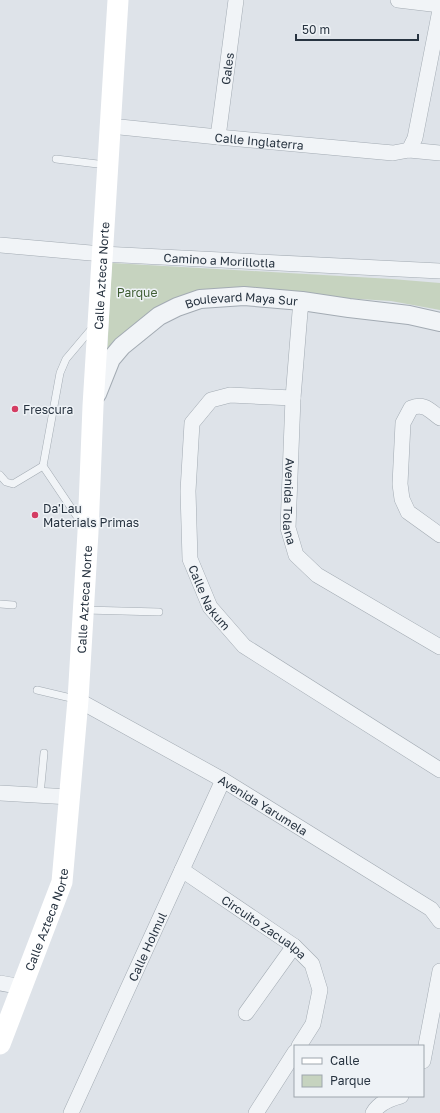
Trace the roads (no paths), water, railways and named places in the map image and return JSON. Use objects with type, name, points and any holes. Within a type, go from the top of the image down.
[{"type":"main road","name":"Calle Azteca Norte","points":[[0,1044],[62,882],[78,700],[84,610],[93,406],[118,0]]},
{"type":"street","name":"Gales","points":[[218,137],[236,0]]},
{"type":"street","points":[[398,0],[440,5]]},
{"type":"street","points":[[409,150],[415,138],[440,10]]},
{"type":"street","name":"Calle Inglaterra","points":[[110,126],[393,153],[409,150],[440,153]]},
{"type":"street","name":"Camino a Morillotla","points":[[0,245],[102,254],[440,271]]},
{"type":"street","name":"Boulevard Maya Sur","points":[[93,406],[111,359],[122,346],[159,316],[200,300],[244,296],[302,301],[409,315],[440,322]]},
{"type":"street","name":"Avenida Tolana","points":[[302,301],[293,398],[288,528],[296,555],[317,575],[440,647]]},
{"type":"street","name":"Calle Nakum","points":[[293,398],[230,395],[211,400],[192,423],[188,491],[190,559],[210,607],[244,646],[440,770]]},
{"type":"street","points":[[440,418],[424,406],[411,408],[403,423],[400,484],[402,499],[408,512],[440,535]]},
{"type":"street","name":"Avenida Yarumela","points":[[78,700],[223,780],[431,909],[440,921]]},
{"type":"street","name":"Calle Holmul","points":[[71,1113],[223,780]]},
{"type":"street","points":[[0,793],[70,796]]},
{"type":"street","name":"Circuito Zacualpa","points":[[182,870],[294,946],[312,964],[320,990],[313,1024],[300,1045]]},
{"type":"street","points":[[246,1013],[294,946]]},
{"type":"street","points":[[424,1056],[440,971]]},
{"type":"street","points":[[0,983],[22,987]]},
{"type":"street","points":[[256,1113],[294,1054]]},
{"type":"street","points":[[373,1113],[377,1106],[398,1097]]},
{"type":"lane","points":[[56,159],[108,165]]},
{"type":"lane","points":[[88,532],[43,466],[60,373],[66,358],[99,320]]},
{"type":"lane","points":[[0,475],[6,482],[13,484],[43,466]]},
{"type":"lane","points":[[0,604],[13,605]]},
{"type":"lane","points":[[84,610],[159,612]]},
{"type":"lane","points":[[37,690],[78,700]]},
{"type":"lane","points":[[40,795],[44,753]]},
{"type":"place","name":"Frescura","points":[[15,409]]},
{"type":"place","name":"Da'Lau Materials Primas","points":[[35,515]]},
{"type":"park label","name":"Parque","points":[[137,292]]}]
